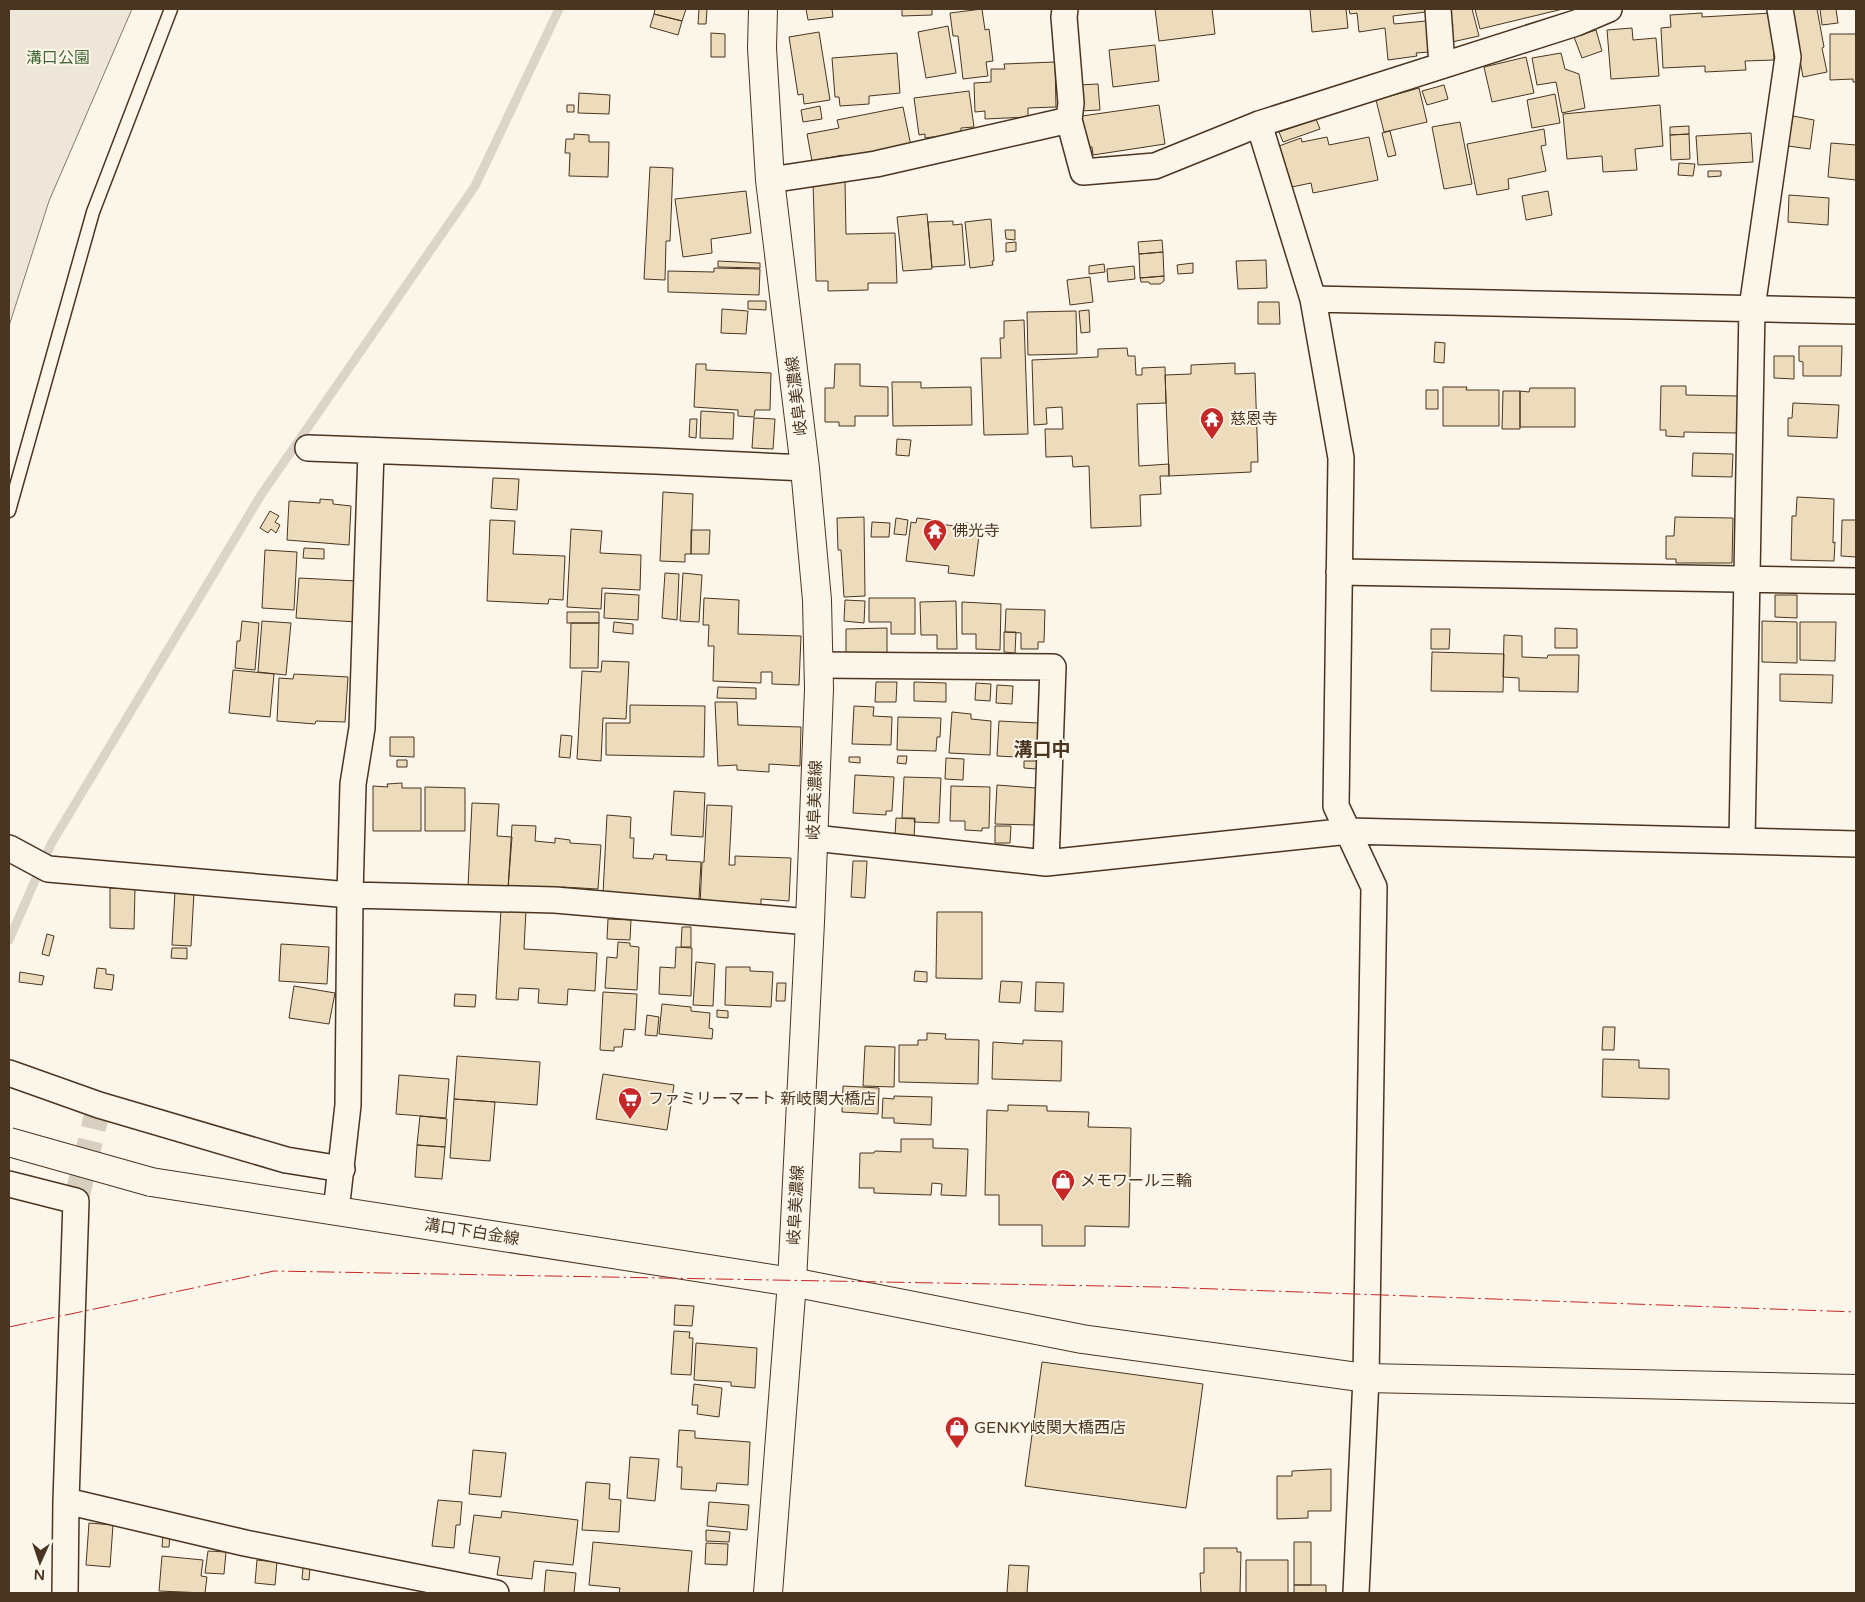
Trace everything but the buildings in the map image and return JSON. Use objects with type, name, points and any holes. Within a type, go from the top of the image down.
[{"type":"main road","name":"岐阜美濃線","points":[[763,9],[762,48],[770,180],[805,468],[817,600],[820,689],[792,1282],[768,1593]]},
{"type":"main road","name":"溝口下白金線","points":[[9,1142],[151,1182],[792,1282],[1082,1339],[1366,1378],[1856,1389]]},
{"type":"street","points":[[1065,9],[1064,17],[1071,104],[1069,120],[1082,172],[1155,166],[1259,124],[1576,23],[1609,9]]},
{"type":"street","points":[[1438,9],[1442,65]]},
{"type":"street","points":[[1742,841],[1752,308],[1788,56],[1780,9]]},
{"type":"street","points":[[770,180],[876,164],[1069,120]]},
{"type":"street","points":[[1259,124],[1313,299],[1341,458],[1336,806],[1374,887],[1366,1378],[1356,1593]]},
{"type":"street","points":[[1313,299],[1856,311]]},
{"type":"street","points":[[308,448],[805,468]]},
{"type":"street","points":[[336,1211],[348,1105],[353,784],[362,728],[371,451]]},
{"type":"street","points":[[1339,572],[1856,581]]},
{"type":"street","points":[[819,665],[1053,667],[1046,863]]},
{"type":"street","points":[[814,838],[1046,863],[1348,831],[1856,844]]},
{"type":"street","points":[[9,848],[40,865],[350,895],[555,900],[810,922]]},
{"type":"street","points":[[9,1073],[99,1105],[286,1160],[342,1169]]},
{"type":"street","points":[[9,1184],[76,1201],[66,1501],[65,1593]]},
{"type":"street","points":[[66,1501],[245,1543],[496,1593]]},
{"type":"lane","points":[[9,512],[93,212],[171,9]]},
{"type":"green space","name":"溝口公園","points":[[9,9],[132,9],[49,201],[9,326]]},
{"type":"waterway","points":[[9,940],[51,844],[261,495],[475,186],[559,9]]},
{"type":"tunnel","points":[[76,1201],[99,1105]]},
{"type":"power","points":[[9,1327],[274,1271],[1160,1287],[1856,1312]]},
{"type":"place","name":"慈恩寺","points":[[1212,440]]},
{"type":"place","name":"佛光寺","points":[[935,552]]},
{"type":"place","name":"ファミリーマート 新岐関大橋店","points":[[630,1120]]},
{"type":"place","name":"メモワール三輪","points":[[1063,1202]]},
{"type":"place","name":"GENKY岐関大橋西店","points":[[957,1449]]},
{"type":"district","name":"溝口中","points":[[1042,750]]}]
